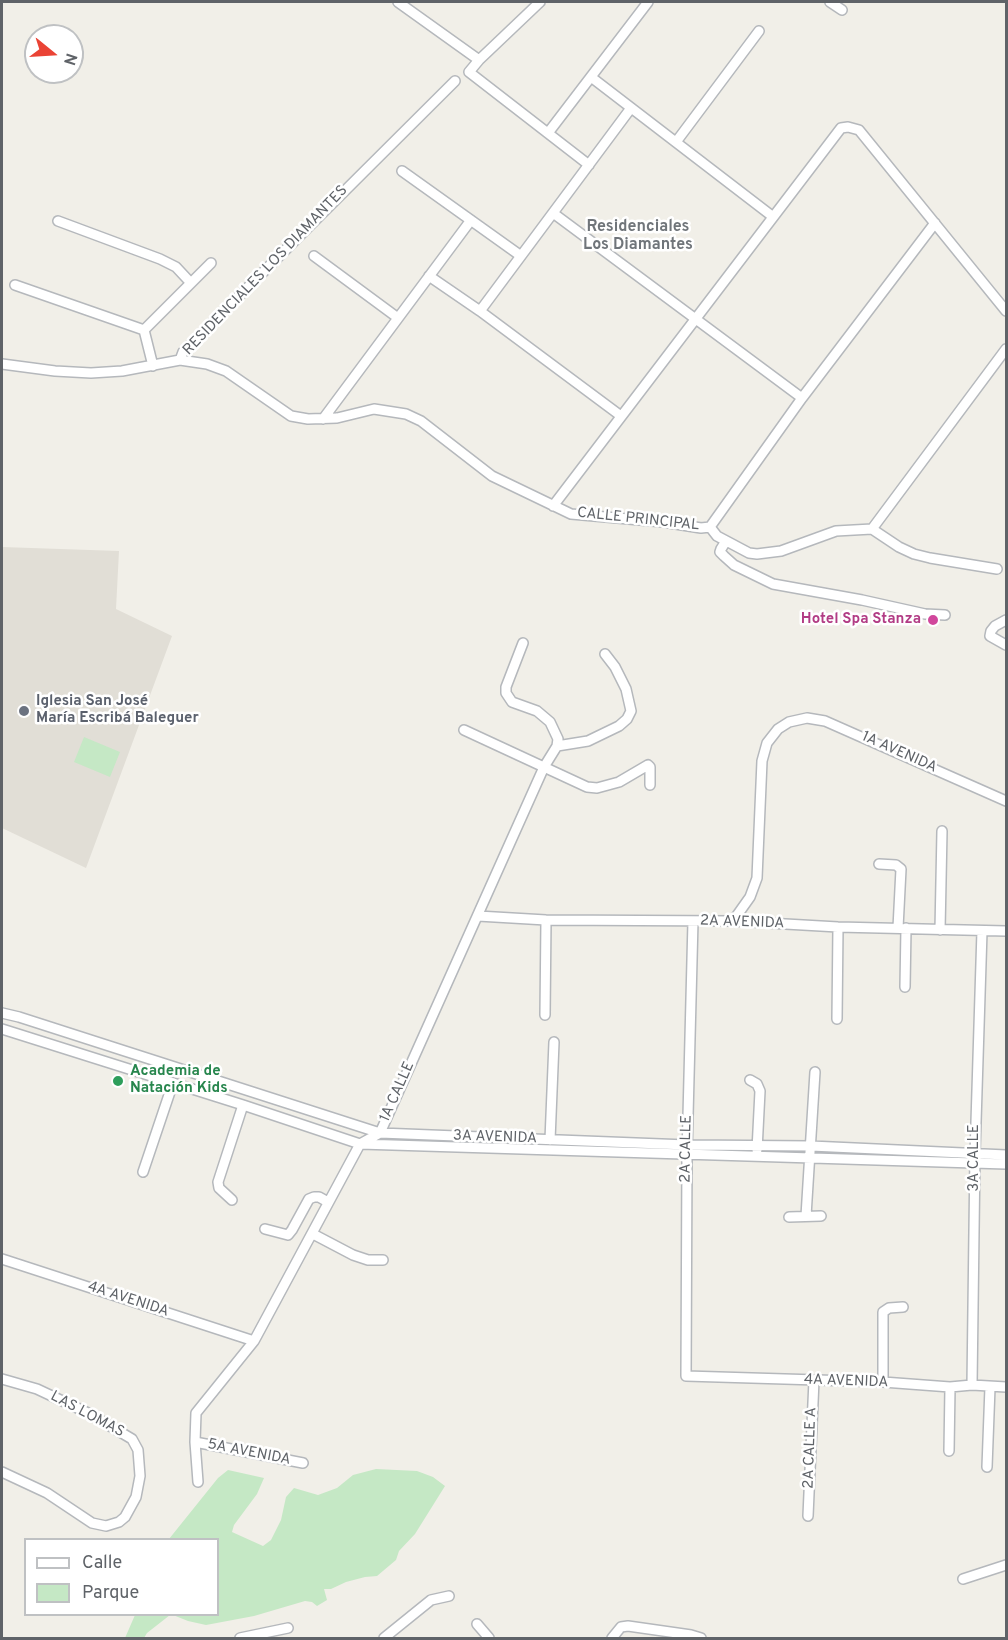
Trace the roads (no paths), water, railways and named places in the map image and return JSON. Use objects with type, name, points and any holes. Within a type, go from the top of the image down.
[{"type":"street","points":[[398,2],[479,60]]},
{"type":"street","points":[[540,2],[479,60],[470,70],[471,74],[589,165]]},
{"type":"street","points":[[548,133],[648,2]]},
{"type":"street","points":[[830,2],[842,10]]},
{"type":"street","points":[[676,142],[759,31]]},
{"type":"street","points":[[591,77],[772,216]]},
{"type":"street","name":"RESIDENCIALES LOS DIAMANTES","points":[[2,364],[91,373],[153,366],[180,360],[183,352],[455,81]]},
{"type":"street","points":[[480,311],[632,108]]},
{"type":"street","points":[[553,506],[838,129],[848,127],[859,130],[1006,311]]},
{"type":"street","points":[[402,171],[521,255]]},
{"type":"street","points":[[553,213],[802,398]]},
{"type":"street","points":[[323,419],[471,220]]},
{"type":"street","points":[[58,221],[160,259],[176,267],[190,282]]},
{"type":"street","points":[[935,223],[802,398],[710,527],[717,536],[749,553],[770,554],[836,531],[872,529],[914,554],[997,569]]},
{"type":"street","points":[[314,256],[398,318]]},
{"type":"street","points":[[144,330],[211,263]]},
{"type":"street","points":[[429,276],[621,416]]},
{"type":"street","points":[[15,285],[144,330]]},
{"type":"street","points":[[144,330],[153,366]]},
{"type":"street","points":[[872,529],[1006,349]]},
{"type":"street","name":"CALLE PRINCIPAL","points":[[180,360],[207,364],[226,371],[291,416],[337,418],[374,409],[406,414],[421,421],[492,476],[571,514],[663,522],[701,528],[710,527]]},
{"type":"street","points":[[726,541],[720,552],[723,556],[734,565],[773,584],[925,614],[945,615]]},
{"type":"street","points":[[1006,620],[995,626],[990,636],[1006,645]]},
{"type":"street","points":[[523,643],[506,687],[506,693],[513,702],[537,711],[550,722],[558,739],[557,746],[588,741],[619,726],[627,719],[631,711],[626,688],[605,654]]},
{"type":"street","name":"1A AVENIDA","points":[[733,921],[750,897],[757,878],[762,760],[767,743],[778,729],[789,722],[807,718],[825,721],[1006,801]]},
{"type":"street","points":[[464,730],[587,787],[597,788],[619,782],[648,765],[650,785]]},
{"type":"street","name":"1A CALLE","points":[[360,1144],[380,1133],[544,767],[557,746]]},
{"type":"street","points":[[940,930],[942,831]]},
{"type":"street","points":[[879,864],[896,865],[901,869],[905,987]]},
{"type":"street","name":"2A AVENIDA","points":[[478,916],[546,920],[733,921],[838,927],[1006,931]]},
{"type":"street","points":[[544,1015],[546,920]]},
{"type":"street","name":"2A CALLE","points":[[686,1376],[687,1150],[693,921]]},
{"type":"street","points":[[837,1019],[838,927]]},
{"type":"street","name":"3A CALLE","points":[[972,1385],[975,1159],[982,931]]},
{"type":"street","name":"3A AVENIDA","points":[[2,1013],[380,1133],[550,1140],[687,1150],[754,1158],[884,1161],[975,1159],[1006,1155]]},
{"type":"street","name":"3A AVENIDA","points":[[2,1029],[360,1144],[687,1150],[812,1146],[885,1149],[1006,1164]]},
{"type":"street","points":[[550,1140],[554,1042]]},
{"type":"street","points":[[806,1216],[815,1072]]},
{"type":"street","points":[[750,1080],[757,1084],[760,1091],[758,1146],[754,1158]]},
{"type":"street","points":[[142,1172],[173,1083]]},
{"type":"street","points":[[232,1200],[219,1188],[218,1182],[243,1105]]},
{"type":"street","points":[[410,1146],[411,1134]]},
{"type":"street","points":[[198,1482],[195,1442],[196,1413],[254,1341],[314,1234],[328,1202],[360,1144]]},
{"type":"street","points":[[884,1161],[885,1149]]},
{"type":"street","points":[[265,1229],[288,1235],[309,1199],[319,1197],[328,1202]]},
{"type":"street","points":[[789,1217],[821,1216]]},
{"type":"street","points":[[314,1234],[354,1255],[368,1260],[383,1260]]},
{"type":"street","name":"4A AVENIDA","points":[[2,1259],[254,1341]]},
{"type":"street","points":[[883,1383],[884,1312],[889,1308],[903,1307]]},
{"type":"street","name":"4A AVENIDA","points":[[686,1376],[950,1387],[972,1385],[1006,1387]]},
{"type":"street","name":"LAS LOMAS","points":[[2,1379],[37,1389],[88,1413],[132,1439],[138,1450],[140,1476],[136,1497],[125,1517],[119,1522],[106,1526],[92,1523],[46,1492],[2,1472]]},
{"type":"street","name":"2A CALLE A","points":[[808,1516],[813,1380]]},
{"type":"street","points":[[987,1467],[990,1386]]},
{"type":"street","points":[[949,1451],[950,1387]]},
{"type":"street","name":"5A AVENIDA","points":[[195,1442],[303,1463]]},
{"type":"street","points":[[963,1579],[1006,1565]]},
{"type":"street","points":[[384,1638],[431,1600],[449,1596]]},
{"type":"street","points":[[477,1624],[489,1638]]},
{"type":"street","points":[[612,1638],[621,1627],[628,1626],[701,1638]]},
{"type":"street","points":[[240,1638],[288,1628]]},
{"type":"place","name":"Hotel Spa Stanza","points":[[933,620]]},
{"type":"place","name":"Iglesia San José María Escribá Baleguer","points":[[24,711]]},
{"type":"place","name":"Academia de Natación Kids","points":[[118,1081]]},
{"type":"district","name":"Residenciales Los Diamantes","points":[[638,237]]}]
